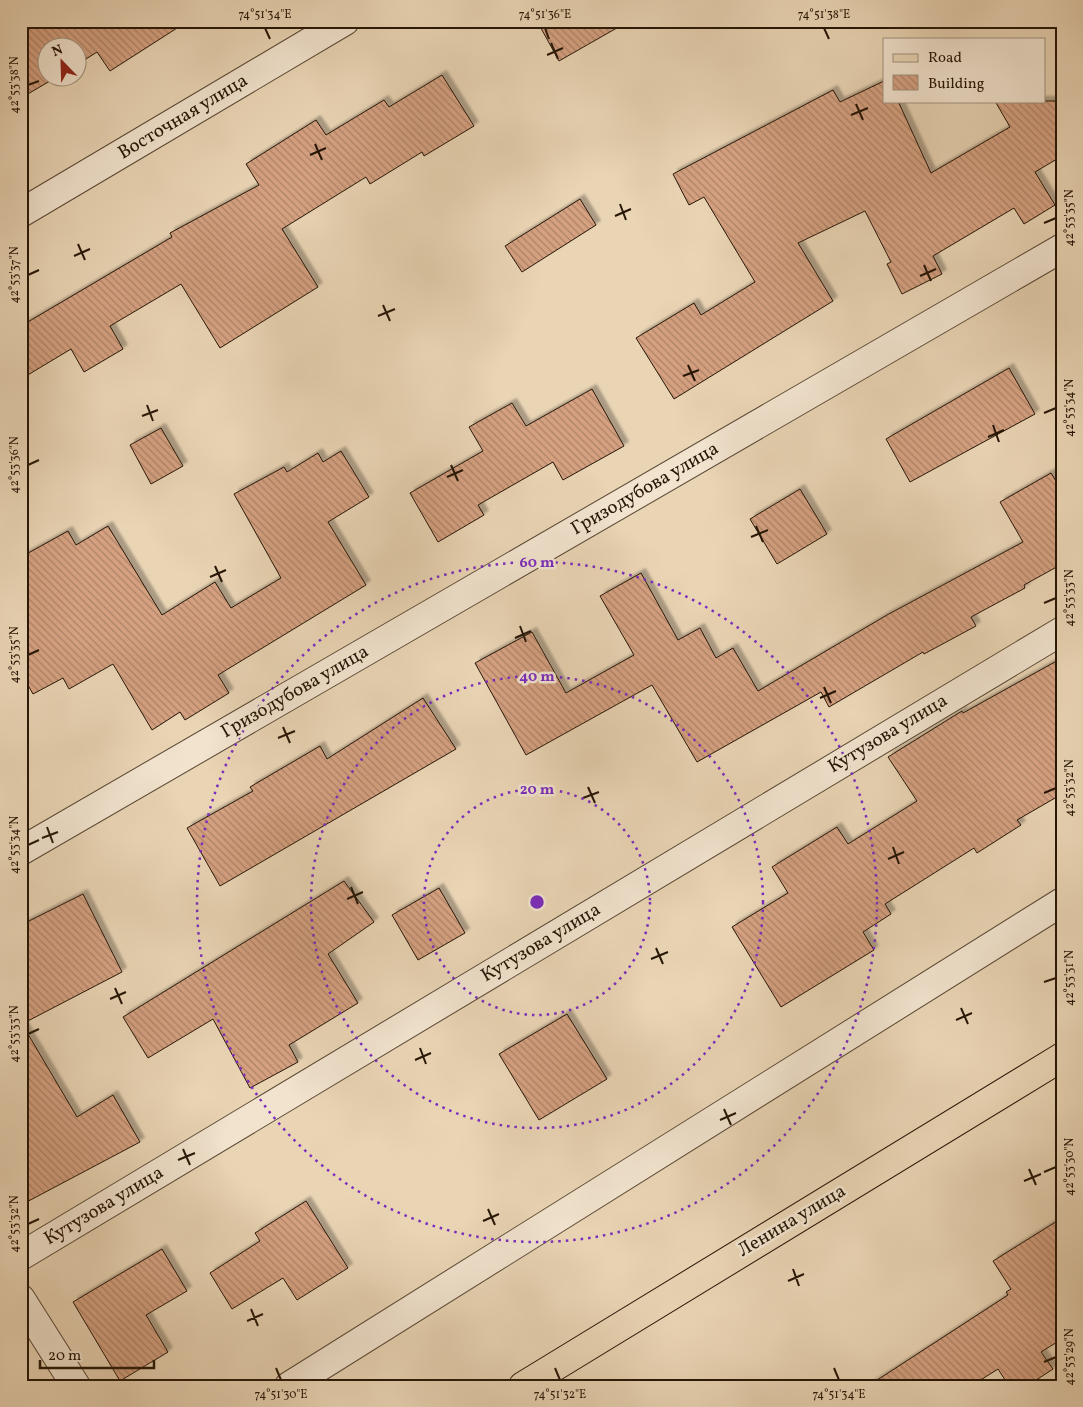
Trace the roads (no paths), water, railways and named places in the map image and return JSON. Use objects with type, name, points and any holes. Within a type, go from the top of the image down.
[{"type":"main road","name":"Ленина улица","points":[[523,1386],[1062,1057]]},
{"type":"street","name":"Восточная улица","points":[[21,213],[345,21]]},
{"type":"street","name":"Гризодубова улица","points":[[21,851],[1062,248]]},
{"type":"street","name":"Кутузова улица","points":[[21,1256],[1062,631]]},
{"type":"street","points":[[289,1386],[1062,902]]},
{"type":"street","points":[[21,1299],[76,1386]]}]
